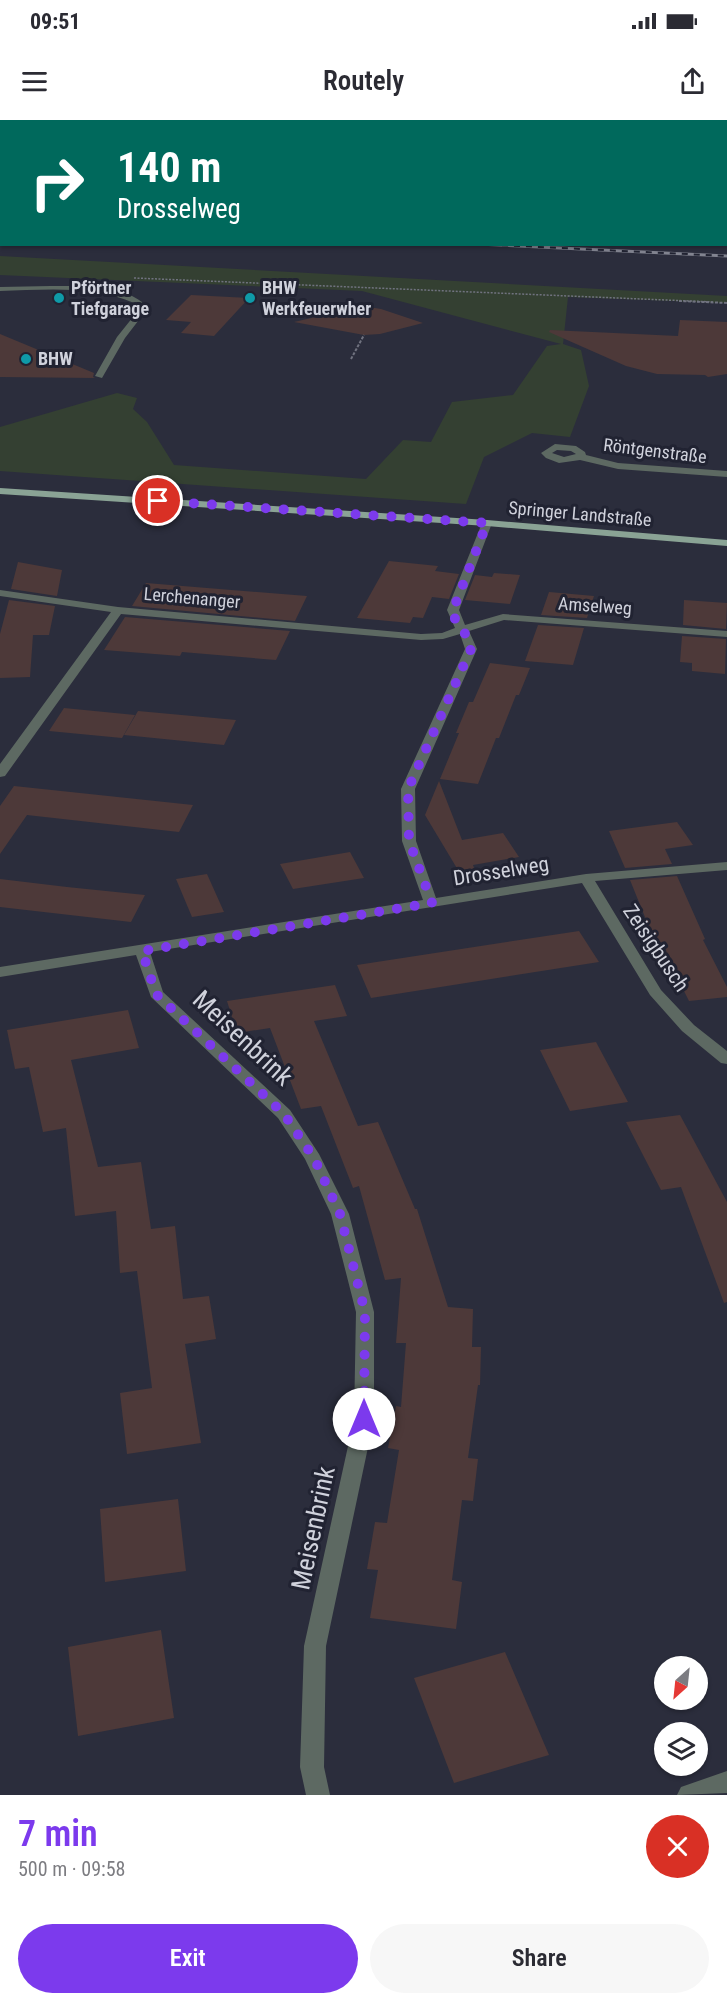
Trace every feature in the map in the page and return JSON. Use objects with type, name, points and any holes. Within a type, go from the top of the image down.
[{"type":"main road","name":"Springer Landstraße","points":[[0,491],[487,523],[727,543]]},
{"type":"street","points":[[0,289],[96,291],[126,295],[138,302],[141,312],[121,337],[99,376]]},
{"type":"street","name":"Röntgenstraße","points":[[580,457],[618,466],[727,474]]},
{"type":"street","points":[[432,903],[409,841],[408,789],[471,649],[470,640],[453,618],[453,610],[487,523]]},
{"type":"street","points":[[0,593],[118,610]]},
{"type":"street","name":"Lerchenanger","points":[[0,773],[118,610],[421,637],[443,636],[463,630]]},
{"type":"street","name":"Amselweg","points":[[463,630],[503,617],[727,634]]},
{"type":"street","name":"Drosselweg","points":[[0,972],[586,878],[727,866]]},
{"type":"street","name":"Zeisigbusch","points":[[586,878],[656,992],[688,1028],[727,1059]]},
{"type":"street","name":"Meisenbrink","points":[[142,951],[156,994],[284,1114],[314,1158],[340,1214],[365,1312],[364,1419],[315,1646],[312,1767],[318,1795]]},
{"type":"street","points":[[689,1795],[727,1782]]},
{"type":"path","points":[[125,277],[727,303]]},
{"type":"path","points":[[351,359],[364,335]]},
{"type":"green space","points":[[0,256],[727,296],[727,303],[568,297],[563,344],[581,350],[589,386],[570,437],[532,433],[484,457],[466,504],[0,471],[0,427],[117,393],[137,398],[133,409],[147,422],[174,465],[366,479],[403,440],[431,442],[452,402],[513,395],[547,346],[561,344],[362,291],[0,275]]},
{"type":"building","points":[[191,295],[249,298],[214,336],[181,333],[191,322],[166,320]]},
{"type":"building","points":[[363,306],[381,309],[423,323],[380,334],[364,335],[294,322]]},
{"type":"building","points":[[680,320],[727,322],[727,374],[708,377],[705,375],[657,374],[626,366],[549,332],[550,330],[678,336]]},
{"type":"building","name":"BHW","points":[[0,334],[94,373],[95,378],[0,377]]},
{"type":"building","points":[[389,561],[438,566],[435,571],[459,574],[449,599],[432,597],[423,618],[413,617],[410,623],[357,618]]},
{"type":"building","points":[[18,562],[62,570],[57,596],[11,589]]},
{"type":"building","points":[[494,573],[520,575],[510,604],[465,600],[475,575],[492,577]]},
{"type":"building","points":[[146,583],[307,596],[295,621],[132,606]]},
{"type":"building","points":[[549,592],[594,596],[587,618],[541,615]]},
{"type":"building","points":[[9,600],[55,606],[49,635],[33,635],[30,677],[0,678],[0,634]]},
{"type":"building","points":[[684,600],[727,603],[726,629],[683,625]]},
{"type":"building","points":[[125,617],[290,631],[276,660],[182,652],[180,656],[104,650]]},
{"type":"building","points":[[538,625],[584,628],[573,665],[525,661]]},
{"type":"building","points":[[682,636],[726,639],[725,674],[692,671],[692,663],[680,662]]},
{"type":"building","points":[[490,663],[530,668],[519,695],[516,695],[499,738],[496,738],[478,784],[440,779],[469,702],[473,702]]},
{"type":"building","points":[[64,708],[135,715],[122,738],[49,731]]},
{"type":"building","points":[[138,711],[236,720],[224,745],[124,735]]},
{"type":"building","points":[[439,781],[462,840],[503,833],[519,857],[473,865],[474,868],[461,875],[425,815]]},
{"type":"building","points":[[14,786],[193,805],[179,832],[27,815],[0,854],[0,806]]},
{"type":"building","points":[[677,822],[693,845],[665,849],[672,864],[625,868],[609,831]]},
{"type":"building","points":[[350,852],[364,878],[293,889],[280,864]]},
{"type":"building","points":[[207,874],[224,912],[192,917],[176,879]]},
{"type":"building","points":[[677,876],[705,939],[703,940],[727,987],[727,997],[689,1001],[654,931],[651,932],[630,880]]},
{"type":"building","points":[[0,879],[145,895],[131,922],[0,907]]},
{"type":"building","points":[[579,931],[599,962],[371,998],[357,965]]},
{"type":"building","points":[[335,985],[347,1016],[314,1021],[358,1126],[378,1122],[415,1209],[417,1209],[448,1307],[473,1309],[472,1347],[481,1347],[480,1385],[478,1385],[468,1458],[478,1459],[473,1501],[462,1500],[452,1580],[462,1582],[456,1629],[370,1618],[378,1570],[367,1569],[375,1522],[387,1523],[399,1450],[388,1448],[396,1406],[401,1407],[406,1343],[396,1343],[401,1278],[385,1280],[359,1186],[353,1188],[321,1106],[301,1109],[270,1028],[237,1033],[227,1001]]},
{"type":"building","points":[[128,1010],[139,1048],[71,1060],[98,1167],[141,1162],[151,1229],[175,1226],[183,1299],[209,1296],[216,1339],[185,1344],[201,1443],[127,1454],[120,1393],[152,1388],[137,1271],[120,1273],[116,1211],[75,1216],[66,1128],[43,1132],[29,1067],[15,1069],[7,1030]]},
{"type":"building","points":[[596,1042],[628,1102],[570,1111],[540,1050]]},
{"type":"building","points":[[680,1115],[727,1202],[727,1302],[724,1303],[681,1187],[661,1190],[626,1122]]},
{"type":"building","points":[[178,1499],[186,1571],[105,1582],[100,1509]]},
{"type":"building","points":[[161,1630],[174,1718],[78,1736],[68,1647]]},
{"type":"building","points":[[505,1652],[549,1755],[454,1783],[414,1678]]},
{"type":"railway","points":[[520,246],[727,256]]},
{"type":"place","name":"Pförtner Tiefgarage","points":[[59,298]]},
{"type":"place","name":"BHW Werkfeuerwher","points":[[250,298]]},
{"type":"place","name":"BHW","points":[[26,359]]},
{"type":"route","points":[[158,501],[487,523],[453,610],[453,618],[470,640],[471,649],[408,789],[409,841],[432,903],[142,951],[156,994],[284,1114],[314,1158],[340,1214],[365,1312],[364,1419]]}]
